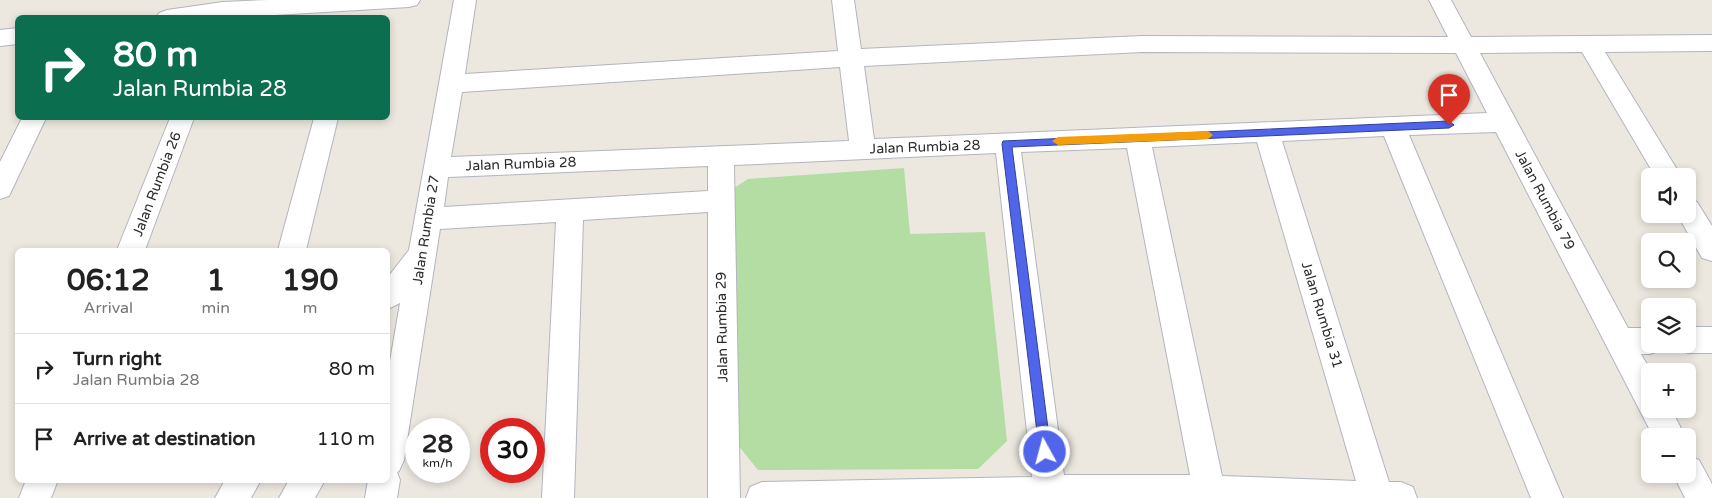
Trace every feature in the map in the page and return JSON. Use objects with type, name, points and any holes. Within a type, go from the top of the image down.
[{"type":"street","points":[[177,11],[222,14],[352,10],[408,0]]},
{"type":"street","name":"Jalan Rumbia 27","points":[[390,448],[465,0]]},
{"type":"street","points":[[843,0],[863,150]]},
{"type":"street","name":"Jalan Rumbia 79","points":[[1440,0],[1641,383]]},
{"type":"street","points":[[0,38],[15,36]]},
{"type":"street","points":[[1588,43],[1663,168]]},
{"type":"street","points":[[451,84],[851,58],[1142,44],[1464,45],[1712,43]]},
{"type":"street","points":[[0,189],[33,120]]},
{"type":"street","name":"Jalan Rumbia 26","points":[[132,248],[181,120]]},
{"type":"street","points":[[293,248],[325,120]]},
{"type":"street","name":"Jalan Rumbia 28","points":[[437,168],[1504,122]]},
{"type":"street","points":[[1393,127],[1547,498]]},
{"type":"street","name":"Jalan Rumbia 31","points":[[1267,133],[1389,497]]},
{"type":"street","points":[[1138,138],[1209,491]]},
{"type":"street","points":[[1007,144],[1041,494]]},
{"type":"street","name":"Jalan Rumbia 29","points":[[721,156],[724,498]]},
{"type":"street","points":[[428,219],[721,201]]},
{"type":"street","points":[[558,498],[570,210]]},
{"type":"street","points":[[1696,223],[1712,250]]},
{"type":"street","points":[[390,295],[422,254]]},
{"type":"street","points":[[1696,340],[1712,340]]},
{"type":"street","points":[[1620,342],[1641,341]]},
{"type":"street","points":[[390,373],[406,352]]},
{"type":"street","points":[[36,498],[41,483]]},
{"type":"street","points":[[231,498],[234,483]]},
{"type":"street","points":[[231,498],[243,483]]},
{"type":"street","points":[[295,498],[307,483]]},
{"type":"street","points":[[381,498],[384,483]]},
{"type":"street","points":[[1694,483],[1702,498]]},
{"type":"street","points":[[762,498],[1209,491],[1389,497]]},
{"type":"green space","points":[[904,168],[910,234],[985,232],[1007,441],[978,469],[758,470],[737,444],[731,190],[748,179]]},
{"type":"slow traffic","points":[[1058,141],[1208,135]]},
{"type":"route","points":[[1045,452],[1007,144],[1449,125]]}]
